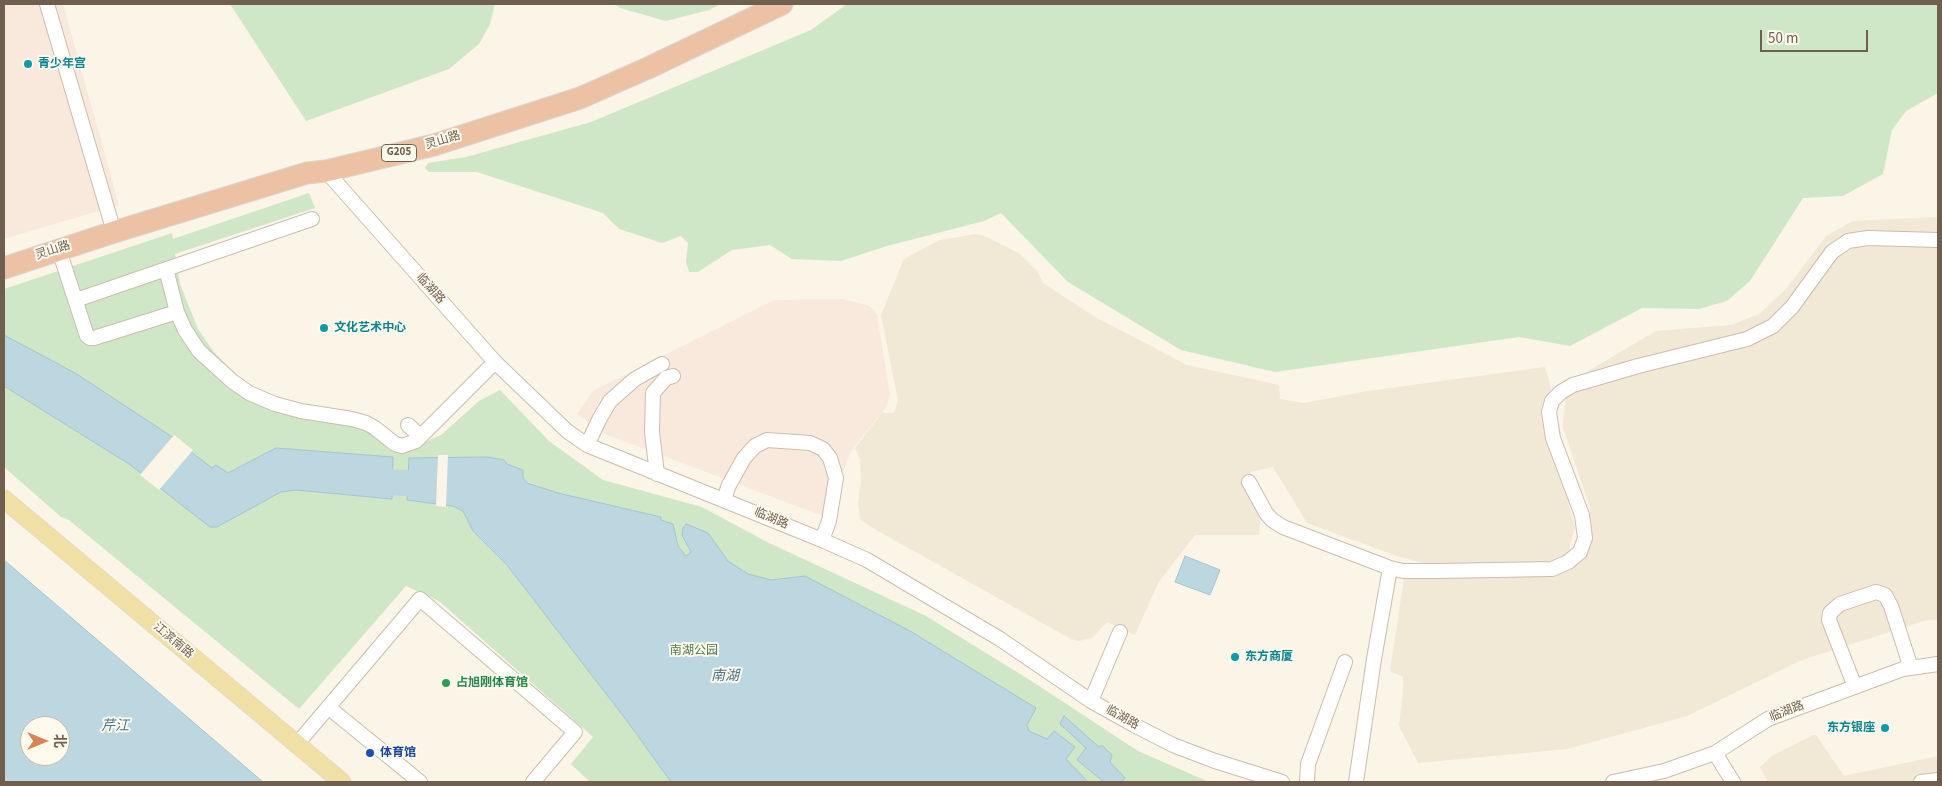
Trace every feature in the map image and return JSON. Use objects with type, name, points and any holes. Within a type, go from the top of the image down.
[{"type":"highway","name":"灵山路","points":[[4,268],[307,173],[326,171],[434,145],[580,98],[782,4]]},
{"type":"main road","name":"江滨南路","points":[[4,499],[342,782]]},
{"type":"street","points":[[47,4],[114,232]]},
{"type":"street","name":"临湖路","points":[[326,171],[495,362],[567,431],[588,445],[724,499],[867,560],[1000,639],[1091,700],[1173,745],[1215,761],[1282,782]]},
{"type":"street","points":[[76,300],[312,219]]},
{"type":"street","points":[[1249,482],[1266,513],[1283,528],[1390,568],[1403,571],[1552,569],[1568,562],[1580,552],[1584,538],[1582,515],[1553,438],[1549,412],[1552,401],[1561,392],[1573,385],[1638,366],[1748,339],[1773,326],[1792,307],[1832,252],[1848,241],[1868,238],[1938,240]]},
{"type":"street","points":[[59,250],[87,336],[94,338],[177,312]]},
{"type":"street","points":[[166,269],[177,312],[185,330],[199,351],[248,393],[301,411],[366,424],[375,428],[395,444],[402,446],[410,444],[420,436],[495,362]]},
{"type":"street","points":[[588,445],[610,401],[635,379],[662,364]]},
{"type":"street","points":[[657,474],[652,432],[653,393],[666,378],[673,376]]},
{"type":"street","points":[[408,425],[420,436]]},
{"type":"street","points":[[724,499],[729,485],[744,458],[755,446],[767,440],[810,443],[823,449],[830,458],[836,478],[829,521],[822,540]]},
{"type":"street","points":[[1356,782],[1374,659],[1390,568]]},
{"type":"street","points":[[1855,687],[1829,620],[1830,613],[1840,604],[1876,592],[1884,595],[1890,606],[1911,668]]},
{"type":"street","points":[[297,744],[420,599],[575,732],[533,782]]},
{"type":"street","points":[[1091,700],[1120,632]]},
{"type":"street","points":[[1307,782],[1308,764],[1345,662]]},
{"type":"street","name":"临湖路","points":[[1613,782],[1664,771],[1715,754],[1768,719],[1903,669],[1938,664]]},
{"type":"street","points":[[328,707],[420,782]]},
{"type":"street","points":[[1715,754],[1733,782]]},
{"type":"street","points":[[1921,782],[1938,780]]},
{"type":"shaded area","points":[[4,4],[63,4],[119,205],[4,239]]},
{"type":"shaded area","points":[[1938,217],[1938,620],[1927,620],[1802,660],[1687,716],[1567,749],[1418,763],[1399,726],[1403,677],[1390,671],[1404,578],[1554,573],[1589,543],[1590,508],[1563,427],[1567,381],[1583,374],[1656,331],[1731,325],[1759,314],[1786,289],[1826,236],[1853,221]]},
{"type":"shaded area","points":[[976,234],[987,237],[1020,254],[1038,272],[1043,283],[1095,317],[1187,365],[1279,385],[1280,399],[1304,403],[1368,391],[1545,367],[1551,388],[1544,412],[1575,527],[1568,554],[1543,564],[1438,567],[1400,557],[1307,523],[1273,467],[1251,472],[1241,482],[1261,515],[1259,535],[1195,535],[1158,583],[1135,635],[1107,622],[1092,638],[1079,641],[1071,639],[871,527],[860,519],[858,504],[861,480],[860,459],[855,448],[882,413],[894,413],[898,400],[881,315],[904,259],[940,240]]},
{"type":"shaded area","points":[[842,299],[870,306],[877,315],[890,394],[887,406],[851,451],[826,517],[605,434],[577,414],[593,391],[774,300]]},
{"type":"shaded area","points":[[1816,735],[1844,776],[1938,756],[1938,782],[1768,782],[1760,767],[1773,755]]},
{"type":"green space","points":[[230,4],[495,4],[490,24],[479,44],[449,69],[306,121]]},
{"type":"green space","points":[[614,4],[721,4],[709,10],[666,21],[620,8]]},
{"type":"green space","points":[[847,4],[1938,4],[1938,93],[1906,111],[1892,130],[1883,174],[1843,196],[1803,198],[1750,281],[1727,301],[1699,309],[1642,308],[1570,346],[1519,337],[1275,372],[1181,350],[1068,282],[1001,213],[984,221],[887,246],[841,261],[792,259],[770,245],[732,250],[698,272],[689,272],[686,262],[688,243],[681,236],[662,243],[619,229],[603,213],[477,172],[429,172],[425,168],[428,163],[466,157],[591,122],[811,30]]},
{"type":"green space","name":"南湖公园","points":[[309,193],[315,208],[175,254],[180,284],[198,329],[214,352],[266,405],[370,429],[406,450],[441,435],[479,401],[500,390],[549,441],[603,480],[702,507],[767,542],[926,616],[1033,682],[1138,751],[1209,782],[590,782],[571,764],[593,737],[439,601],[406,586],[299,709],[69,520],[61,517],[4,467],[4,289],[172,233],[173,239]]},
{"type":"water","points":[[4,335],[75,373],[168,434],[212,468],[216,465],[228,473],[276,448],[393,457],[392,499],[296,490],[281,492],[217,527],[210,527],[129,464],[4,386]]},
{"type":"water","name":"南湖","points":[[488,457],[504,460],[507,464],[523,470],[523,478],[527,483],[558,493],[661,517],[661,520],[673,524],[678,546],[686,556],[691,552],[682,535],[686,524],[708,533],[728,561],[748,574],[771,580],[805,576],[910,631],[1036,708],[1027,725],[1029,731],[1047,739],[1054,731],[1075,747],[1066,759],[1088,782],[671,782],[627,721],[507,565],[473,531],[463,511],[453,506],[407,500],[409,458]]},
{"type":"water","points":[[1185,556],[1220,570],[1210,595],[1175,582]]},
{"type":"water","name":"芹江","points":[[4,560],[263,782],[4,782]]},
{"type":"water","points":[[1064,716],[1098,746],[1103,746],[1112,755],[1110,762],[1125,778],[1121,782],[1104,782],[1077,760],[1086,748],[1060,724]]},
{"type":"pier","points":[[174,435],[193,450],[159,490],[140,475]]},
{"type":"pier","points":[[438,455],[448,455],[446,507],[436,506]]},
{"type":"waterway","points":[[357,481],[408,483]]},
{"type":"place","name":"青少年宫","points":[[28,64]]},
{"type":"place","name":"文化艺术中心","points":[[324,328]]},
{"type":"place","name":"东方商厦","points":[[1235,657]]},
{"type":"place","name":"占旭刚体育馆","points":[[446,683]]},
{"type":"place","name":"东方银座","points":[[1885,728]]},
{"type":"place","name":"体育馆","points":[[370,753]]}]
